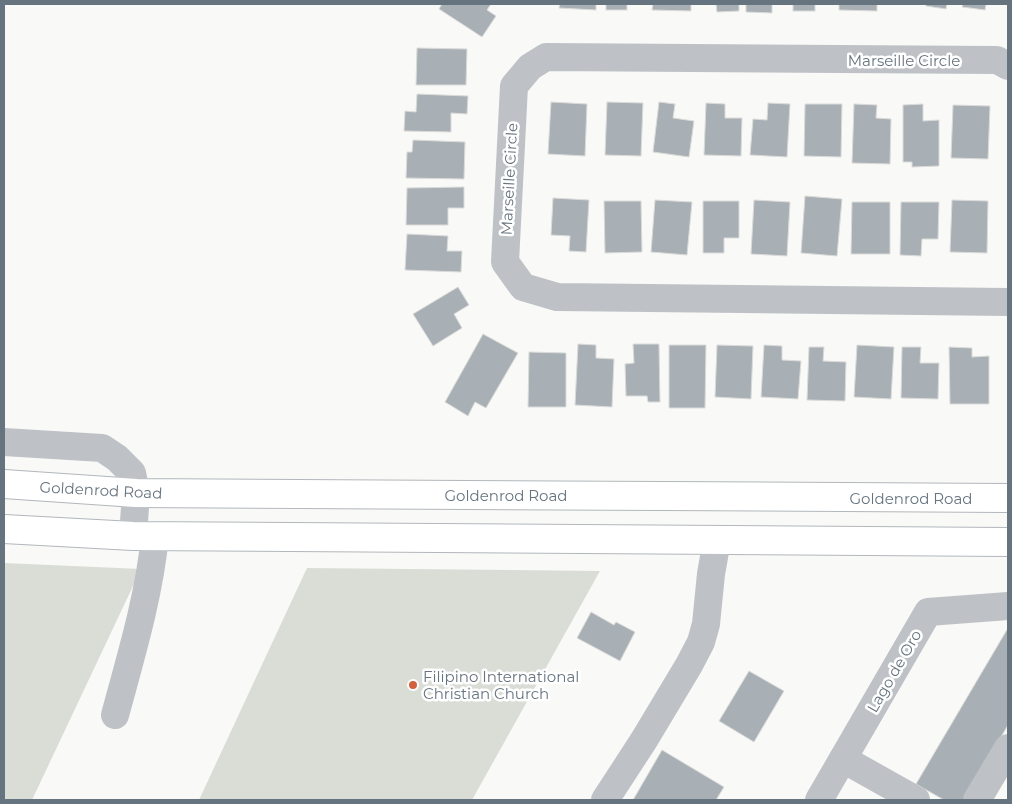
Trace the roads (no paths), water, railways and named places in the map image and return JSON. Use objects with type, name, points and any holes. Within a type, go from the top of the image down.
[{"type":"main road","name":"Goldenrod Road","points":[[4,484],[136,493],[1008,498]]},
{"type":"main road","points":[[4,529],[144,536],[1008,542]]},
{"type":"street","name":"Marseille Circle","points":[[1008,66],[997,60],[546,57],[530,67],[514,86],[505,262],[523,287],[557,296],[1008,302]]},
{"type":"street","points":[[4,442],[102,448],[118,458],[132,473],[152,567],[137,634],[115,715]]},
{"type":"street","points":[[605,800],[690,665],[701,642],[706,624],[711,574],[717,540]]},
{"type":"street","name":"Lago de Oro","points":[[819,800],[928,612],[1008,606]]},
{"type":"street","points":[[977,800],[1008,748]]},
{"type":"street","points":[[843,759],[916,800]]},
{"type":"place","name":"Filipino International Christian Church","points":[[413,685]]}]
